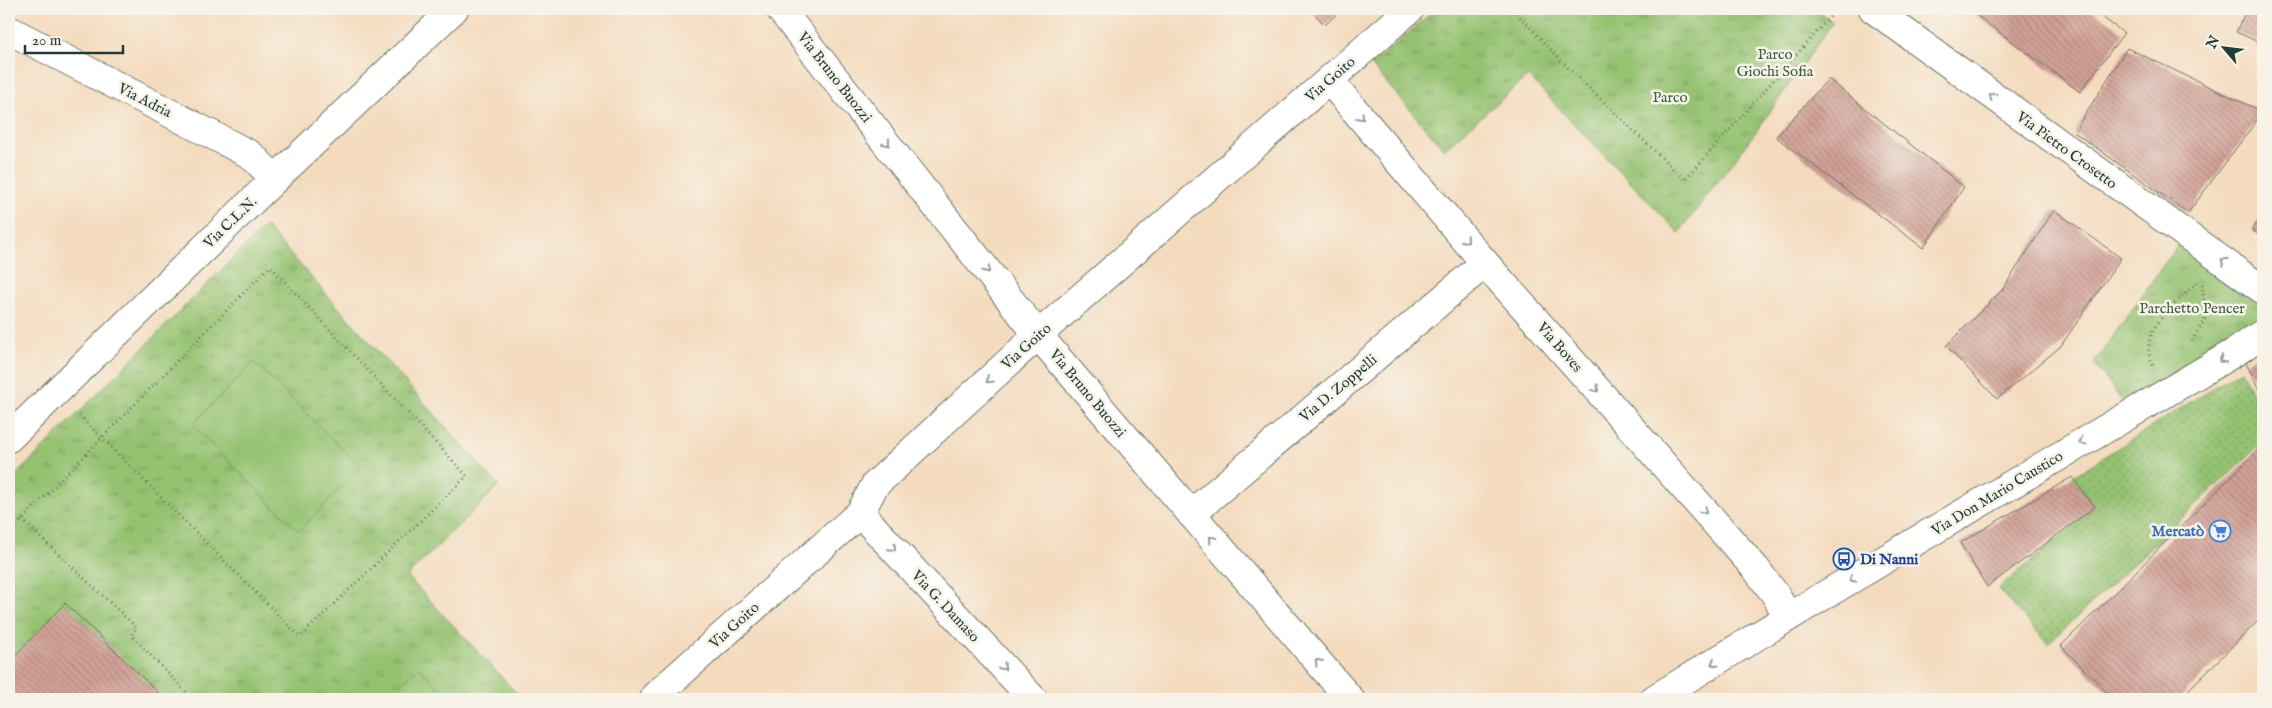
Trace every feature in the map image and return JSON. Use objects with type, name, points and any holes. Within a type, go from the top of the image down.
[{"type":"street","name":"Via C.L.N.","points":[[9,438],[275,179],[454,9]]},
{"type":"street","name":"Via Bruno Buozzi","points":[[780,9],[1038,334],[1350,699]]},
{"type":"street","name":"Via Goito","points":[[655,696],[860,513],[875,485],[1038,334],[1410,9]]},
{"type":"street","name":"Via Pietro Crosetto","points":[[1873,9],[2263,290]]},
{"type":"street","name":"Via Adria","points":[[9,30],[251,155],[275,179]]},
{"type":"street","name":"Via Boves","points":[[1329,80],[1485,263],[1756,569],[1775,594],[1788,617]]},
{"type":"street","name":"Via D. Zoppelli","points":[[1191,514],[1485,263]]},
{"type":"street","name":"Via Don Mario Caustico","points":[[1654,699],[1788,617],[2237,351],[2263,333]]},
{"type":"street","name":"Via G. Damaso","points":[[860,513],[1033,699]]},
{"type":"path","points":[[1514,9],[1562,62],[1685,180],[1837,9]]},
{"type":"path","points":[[9,534],[22,520],[102,438],[270,266],[467,476],[300,637],[102,438]]},
{"type":"path","points":[[2155,368],[2149,356],[2151,337],[2161,316],[2201,277],[2206,317],[2188,348]]},
{"type":"path","points":[[22,520],[137,628],[131,635],[193,699]]},
{"type":"green space","name":"Parco","points":[[1436,9],[1815,9],[1833,22],[1760,126],[1679,233],[1528,76],[1444,149],[1371,65]]},
{"type":"green space","points":[[265,226],[499,486],[407,576],[522,699],[9,699],[9,482]]},
{"type":"green space","name":"Parchetto Pencer","points":[[2181,240],[2263,301],[2263,320],[2126,407],[2094,363]]},
{"type":"green space","points":[[254,362],[361,467],[299,531],[192,425]]},
{"type":"green space","points":[[2241,370],[2263,417],[2263,442],[2048,644],[1998,589],[2095,507],[2072,477]]},
{"type":"green space","points":[[419,667],[449,699],[386,699]]},
{"type":"building","points":[[1310,9],[1342,9],[1325,25]]},
{"type":"building","points":[[1968,9],[2091,9],[2124,33],[2080,92]]},
{"type":"building","points":[[2247,9],[2263,9],[2263,44],[2236,32]]},
{"type":"building","points":[[2127,48],[2263,112],[2188,213],[2074,132]]},
{"type":"building","points":[[1828,79],[1964,187],[1923,248],[1776,137]]},
{"type":"building","points":[[2054,210],[2121,258],[2060,347],[1997,399],[1946,346],[2003,289]]},
{"type":"building","points":[[2263,214],[2263,237],[2252,230]]},
{"type":"building","points":[[2263,350],[2263,399],[2246,363]]},
{"type":"building","name":"Mercatò","points":[[2263,445],[2263,616],[2179,699],[2114,699],[2061,646]]},
{"type":"building","points":[[2072,477],[2095,507],[1987,587],[1960,543]]},
{"type":"building","points":[[65,603],[165,699],[9,699],[9,662]]},
{"type":"place","name":"Mercatò","points":[[2220,531]]},
{"type":"place","name":"Di Nanni","points":[[1844,559]]},
{"type":"park label","name":"Parco Giochi Sofia","points":[[1775,62]]}]
